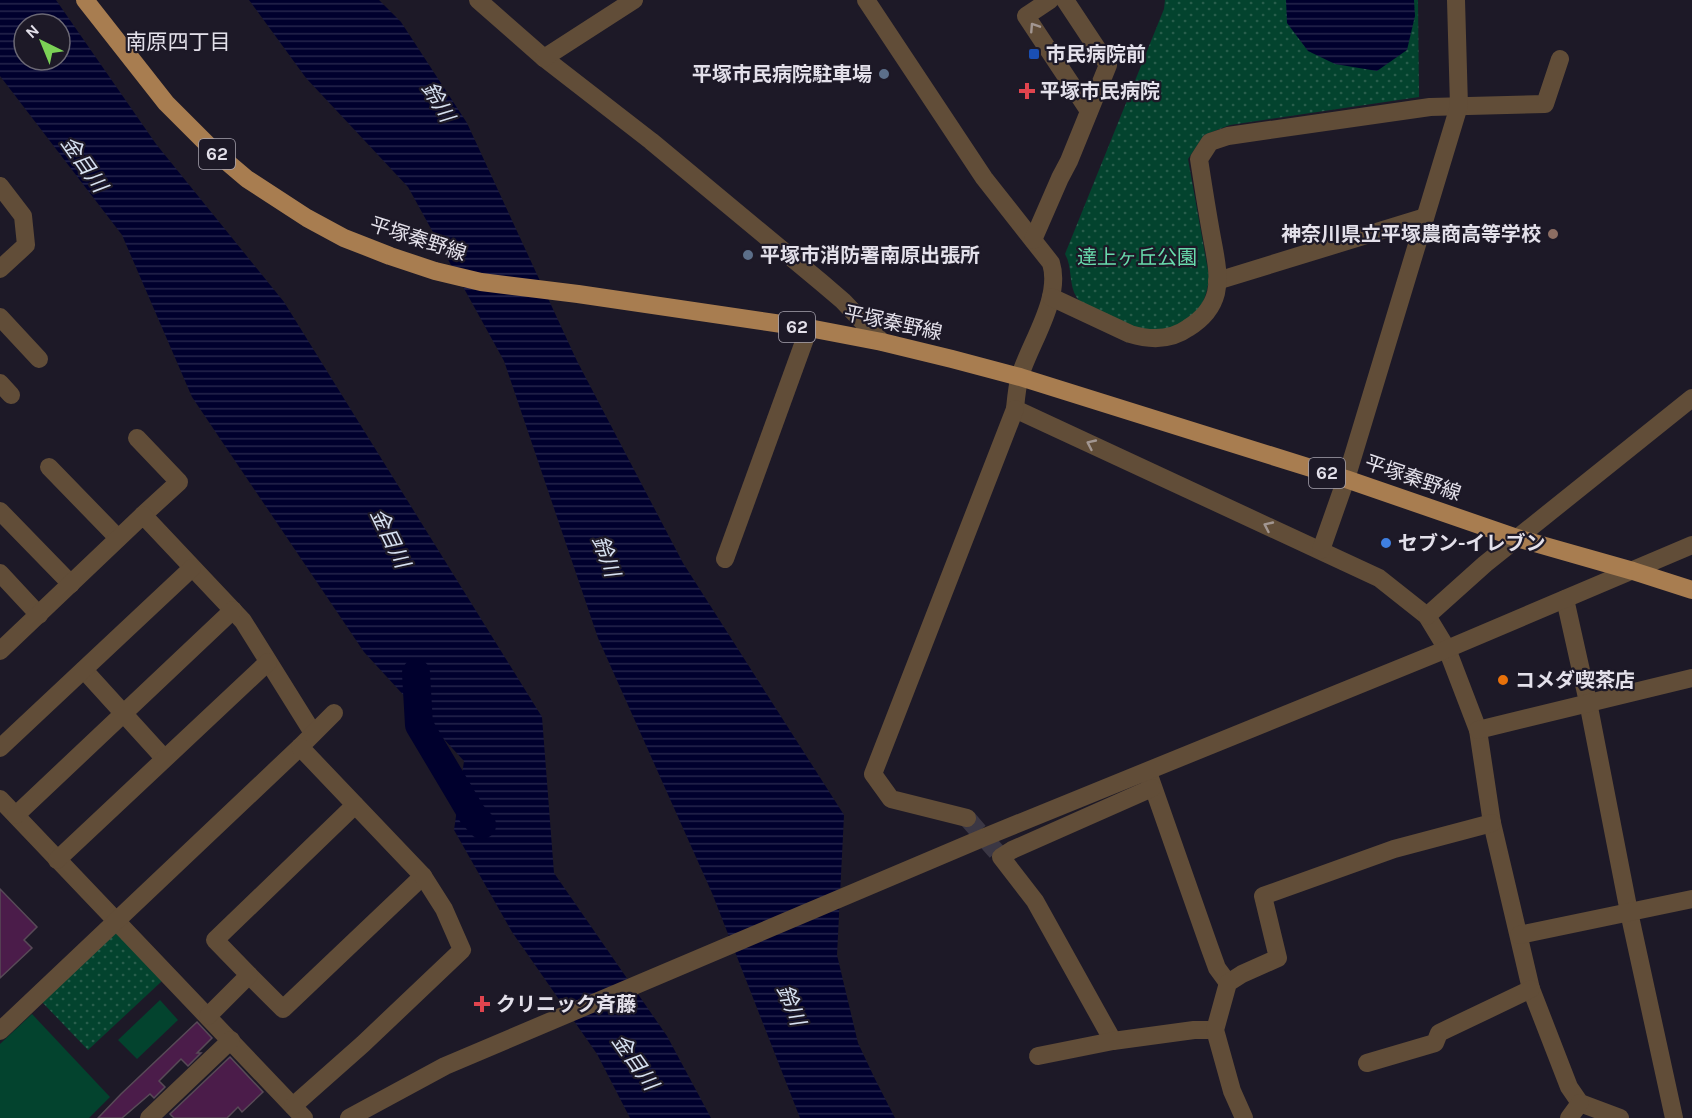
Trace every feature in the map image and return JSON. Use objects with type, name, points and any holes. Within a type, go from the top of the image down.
[{"type":"main road","name":"平塚秦野線","points":[[85,0],[156,91],[183,121],[247,179],[307,218],[345,238],[390,256],[435,271],[481,282],[809,328],[882,342],[1020,377],[1346,479],[1517,538],[1692,590]]},
{"type":"street","points":[[478,0],[544,58],[651,141],[822,283],[843,301],[882,342]]},
{"type":"street","points":[[544,58],[634,0]]},
{"type":"street","points":[[866,0],[984,178],[1034,240],[1051,263],[1053,271],[1051,297],[1020,377],[1015,409],[873,774],[891,799],[967,818]]},
{"type":"street","points":[[1050,0],[1026,16],[1089,111]]},
{"type":"street","points":[[1034,240],[1060,177],[1070,161],[1108,65],[1065,0]]},
{"type":"street","points":[[1321,550],[1346,479],[1460,106],[1456,0]]},
{"type":"street","points":[[1051,297],[1130,334],[1158,339],[1172,336],[1199,320],[1210,308],[1216,294],[1217,281],[1199,159],[1210,142],[1228,135],[1430,107],[1545,104],[1560,60]]},
{"type":"street","points":[[0,186],[23,216],[26,245],[0,269]]},
{"type":"street","points":[[1217,281],[1425,217]]},
{"type":"street","points":[[0,317],[39,359]]},
{"type":"street","points":[[725,559],[809,328]]},
{"type":"street","points":[[1427,616],[1485,564],[1692,398]]},
{"type":"street","points":[[1015,409],[1379,578],[1427,616],[1448,649],[1479,730],[1492,823],[1532,989],[1569,1087],[1580,1102],[1620,1118]]},
{"type":"street","points":[[0,651],[178,482],[137,438]]},
{"type":"street","points":[[49,467],[118,538]]},
{"type":"street","points":[[0,511],[71,584]]},
{"type":"street","points":[[143,515],[243,621],[313,733]]},
{"type":"street","points":[[349,1118],[445,1066],[899,873],[1448,649],[1692,545]]},
{"type":"street","points":[[0,748],[192,568]]},
{"type":"street","points":[[0,573],[39,615]]},
{"type":"street","points":[[1564,599],[1588,702],[1629,912],[1674,1118]]},
{"type":"street","points":[[16,815],[233,610]]},
{"type":"street","points":[[57,860],[268,662]]},
{"type":"street","points":[[84,670],[164,758]]},
{"type":"street","points":[[1479,730],[1692,678]]},
{"type":"street","points":[[0,1031],[334,713]]},
{"type":"street","points":[[0,799],[298,1112],[363,1044],[462,950],[444,909],[423,876],[300,747]]},
{"type":"street","points":[[1149,770],[1152,788],[1217,968],[1228,983]]},
{"type":"street","points":[[1113,1041],[1035,901],[1001,857],[1152,788]]},
{"type":"street","points":[[355,805],[215,940],[283,1009],[423,876]]},
{"type":"street","points":[[1244,1118],[1232,1091],[1215,1030],[1228,983],[1278,958],[1263,896],[1394,849],[1492,823]]},
{"type":"street","points":[[1519,935],[1692,899]]},
{"type":"street","points":[[208,1016],[249,975]]},
{"type":"street","points":[[1367,1063],[1434,1042],[1439,1033],[1532,989]]},
{"type":"street","points":[[1038,1056],[1113,1041],[1194,1030],[1215,1030]]},
{"type":"street","points":[[148,1118],[231,1040]]},
{"type":"street","points":[[1569,1118],[1580,1102]]},
{"type":"green space","name":"達上ヶ丘公園","points":[[1165,0],[1418,0],[1419,97],[1230,125],[1204,135],[1188,159],[1209,276],[1204,300],[1196,312],[1176,325],[1147,333],[1123,325],[1079,300],[1072,287],[1065,254],[1164,9]]},
{"type":"green space","points":[[116,933],[162,981],[88,1050],[42,1002]]},
{"type":"green space","points":[[160,1000],[178,1020],[137,1059],[118,1040]]},
{"type":"green space","points":[[32,1014],[110,1097],[89,1118],[0,1118],[0,1044]]},
{"type":"water","points":[[0,0],[56,0],[64,12],[12,12],[12,72],[72,72],[72,23],[156,144],[284,302],[542,717],[554,873],[667,1036],[711,1118],[630,1118],[597,1054],[512,932],[454,830],[464,761],[364,652],[192,397],[122,235],[0,76]]},
{"type":"water","name":"鈴川","points":[[249,0],[379,0],[401,22],[467,123],[577,361],[683,563],[844,815],[837,955],[858,1043],[895,1118],[800,1118],[712,893],[598,638],[504,361],[408,187],[306,78]]},
{"type":"water","points":[[1286,0],[1414,0],[1415,16],[1407,50],[1377,71],[1335,64],[1308,51],[1287,23]]},
{"type":"building","points":[[0,889],[37,927],[24,940],[32,948],[0,978]]},
{"type":"building","points":[[197,1022],[212,1038],[188,1066],[181,1059],[159,1081],[165,1087],[154,1098],[150,1094],[122,1118],[98,1118],[121,1094]]},
{"type":"building","points":[[230,1057],[263,1092],[242,1112],[238,1107],[227,1118],[174,1118],[170,1114]]},
{"type":"waterway","name":"金目川","points":[[416,673],[419,725],[472,814],[482,825]]},
{"type":"tunnel","points":[[967,818],[1001,857]]},
{"type":"place","name":"市民病院前","points":[[1034,54]]},
{"type":"place","name":"平塚市民病院駐車場","points":[[884,74]]},
{"type":"place","name":"平塚市民病院","points":[[1027,91]]},
{"type":"place","name":"神奈川県立平塚農商高等学校","points":[[1553,234]]},
{"type":"place","name":"平塚市消防署南原出張所","points":[[748,255]]},
{"type":"place","name":"セブン-イレブン","points":[[1386,543]]},
{"type":"place","name":"コメダ喫茶店","points":[[1503,680]]},
{"type":"place","name":"クリニック斉藤","points":[[482,1004]]},
{"type":"district","name":"南原四丁目","points":[[178,42]]}]
